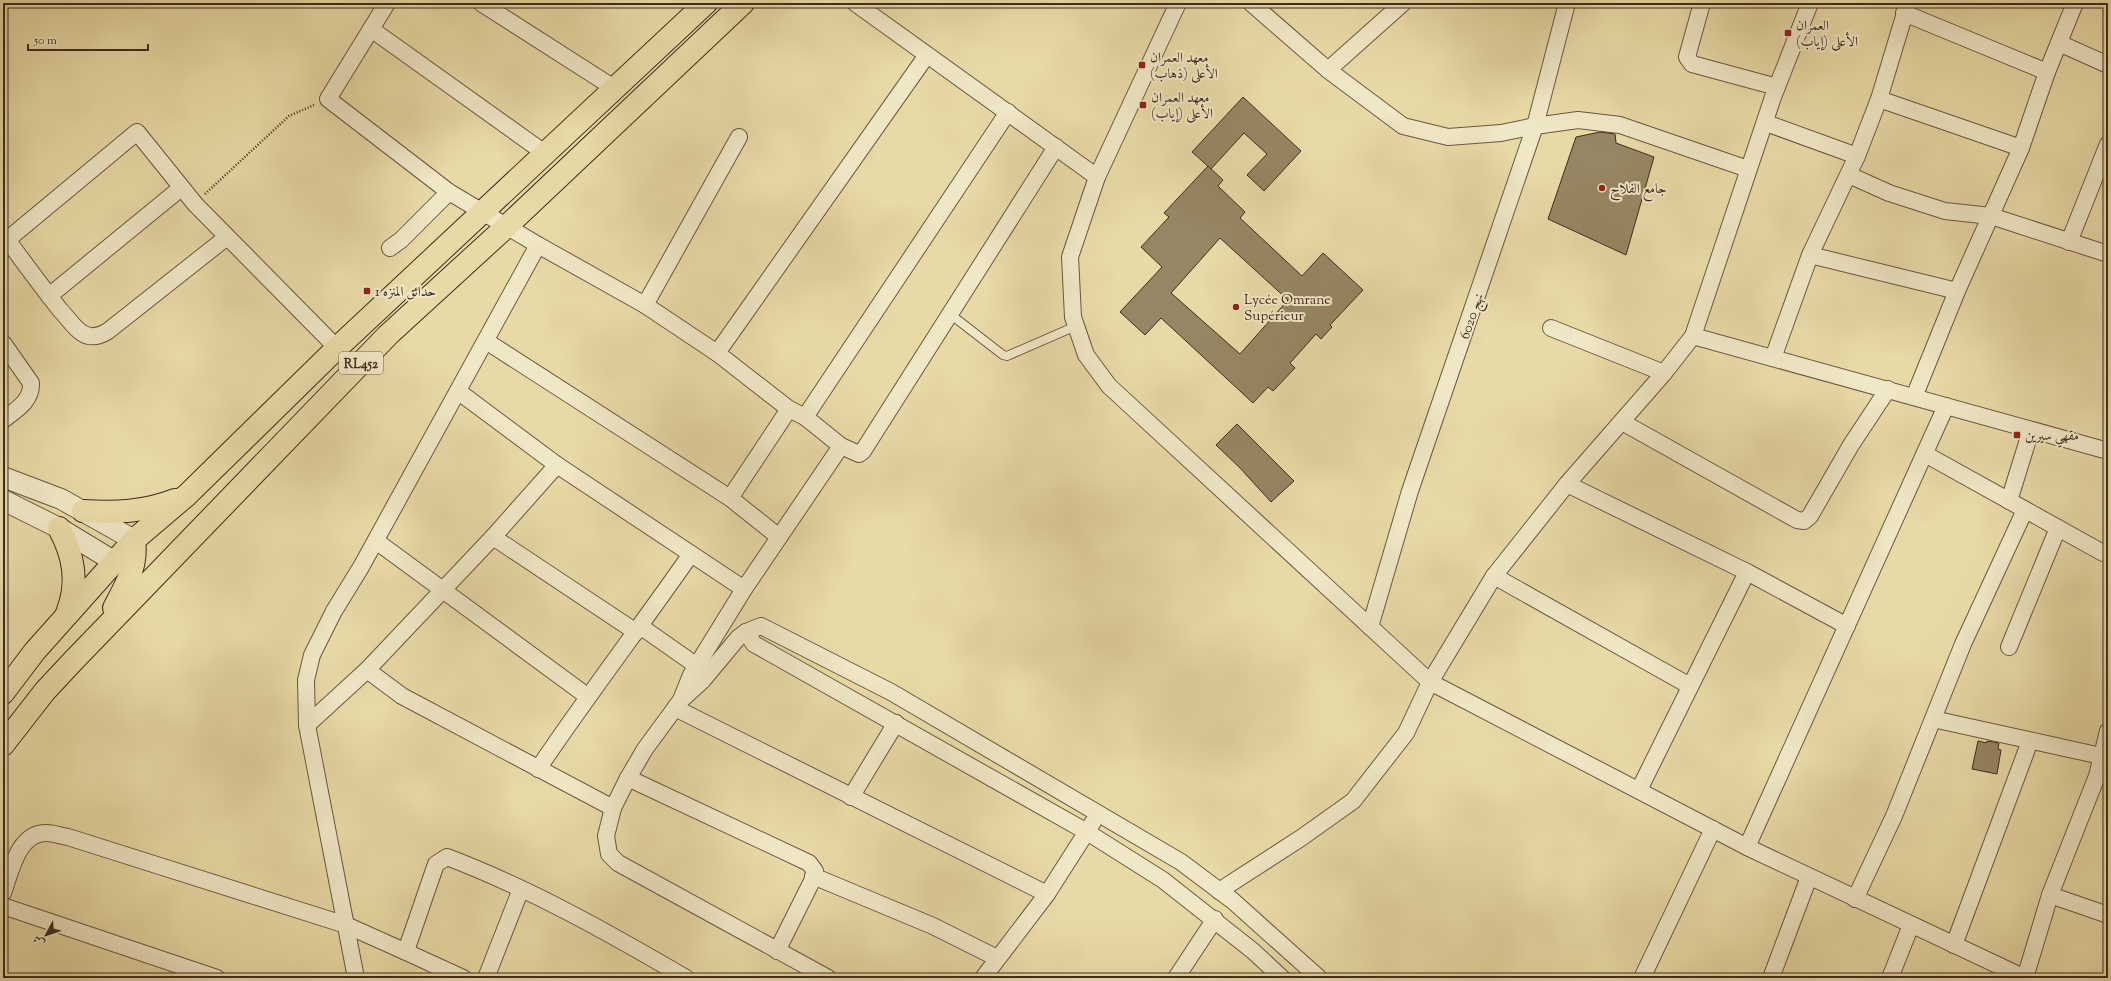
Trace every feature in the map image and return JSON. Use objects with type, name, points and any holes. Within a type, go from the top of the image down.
[{"type":"highway","name":"RL452","points":[[3,693],[65,617],[124,567],[134,540],[187,495],[337,348],[484,213],[614,88],[706,3]]},
{"type":"highway","name":"RL452","points":[[3,745],[45,691],[104,628],[388,335],[507,226],[743,3]]},
{"type":"highway","points":[[83,511],[119,512],[137,510],[154,507],[187,495]]},
{"type":"highway","points":[[59,528],[72,557],[74,572],[74,588],[65,617]]},
{"type":"highway","points":[[104,628],[124,567],[147,573],[161,569]]},
{"type":"street","points":[[387,3],[328,99],[449,192],[538,245],[645,305],[718,353],[789,409],[805,417],[841,446],[859,454],[862,453],[1056,147]]},
{"type":"street","points":[[481,3],[614,88]]},
{"type":"street","points":[[855,3],[1097,177]]},
{"type":"street","points":[[1178,3],[1097,177],[1070,257],[1073,317],[1086,355],[1109,386],[1430,682],[1747,847],[2018,976],[2050,895],[2102,778],[2101,756],[2108,731]]},
{"type":"street","points":[[1252,3],[1328,70],[1403,126],[1448,137],[1501,133],[1535,126],[1578,120],[1620,125],[1748,169]]},
{"type":"street","points":[[1328,70],[1403,3]]},
{"type":"street","name":"نهج 6020","points":[[1370,627],[1410,491],[1535,126],[1567,3]]},
{"type":"street","points":[[1702,3],[1688,61],[1692,64],[1777,87]]},
{"type":"street","points":[[1219,891],[1301,838],[1353,801],[1406,733],[1430,682],[1494,576],[1567,484],[1664,373],[1693,336],[1748,169],[1766,122],[1777,87],[1810,3]]},
{"type":"street","points":[[1914,397],[1957,290],[2021,148],[2072,4]]},
{"type":"street","points":[[1773,358],[1810,255],[1849,175],[1879,99],[1906,8],[2047,72]]},
{"type":"street","points":[[372,29],[546,154]]},
{"type":"street","points":[[2059,42],[2108,65]]},
{"type":"street","points":[[718,353],[927,55]]},
{"type":"street","points":[[1879,99],[2021,148]]},
{"type":"street","points":[[805,417],[1008,112]]},
{"type":"street","points":[[1766,122],[1857,156]]},
{"type":"street","points":[[228,236],[101,335],[92,336],[83,334],[76,329],[5,237],[137,132],[195,204],[228,236],[337,348]]},
{"type":"street","points":[[645,305],[739,137]]},
{"type":"street","points":[[2069,242],[2108,144]]},
{"type":"street","points":[[1849,175],[1889,193],[1945,211],[1991,216],[2108,254]]},
{"type":"street","points":[[50,296],[181,188]]},
{"type":"street","points":[[390,248],[401,240],[449,192]]},
{"type":"street","points":[[356,978],[307,725],[306,680],[312,655],[334,611],[376,540],[538,245]]},
{"type":"street","points":[[1810,255],[1957,290]]},
{"type":"street","points":[[1551,328],[1664,373]]},
{"type":"street","points":[[1693,336],[1888,388],[1914,397],[2108,451]]},
{"type":"street","points":[[486,341],[730,498],[779,537]]},
{"type":"street","points":[[3,343],[31,384],[32,391],[25,403],[3,420]]},
{"type":"street","points":[[1622,422],[1797,520],[1804,521],[1810,516],[1851,445],[1888,388]]},
{"type":"street","points":[[458,392],[557,465],[744,589]]},
{"type":"street","points":[[1747,847],[1946,406]]},
{"type":"street","points":[[730,498],[789,409]]},
{"type":"street","points":[[2009,500],[2032,430]]},
{"type":"street","points":[[678,704],[691,675],[744,589],[841,446]]},
{"type":"street","points":[[1925,454],[2103,553]]},
{"type":"street","points":[[307,725],[367,670],[443,591],[557,465]]},
{"type":"street","points":[[3,477],[37,489],[83,511],[134,540]]},
{"type":"street","points":[[1567,484],[1747,572],[1847,626]]},
{"type":"street","points":[[3,500],[59,528],[124,567]]},
{"type":"street","points":[[1855,899],[1894,816],[1963,644],[2025,510]]},
{"type":"street","points":[[2009,646],[2058,528]]},
{"type":"street","points":[[493,537],[697,666]]},
{"type":"street","points":[[376,540],[587,696]]},
{"type":"street","points":[[538,769],[587,696],[638,629],[691,554]]},
{"type":"street","points":[[1638,790],[1747,572]]},
{"type":"street","points":[[1494,576],[1690,686]]},
{"type":"street","points":[[828,978],[618,863],[609,854],[606,847],[606,836],[613,808],[645,749],[678,704],[703,680],[738,638],[746,632],[761,626],[891,692],[1099,812],[1181,862],[1274,936],[1319,978]]},
{"type":"street","points":[[746,632],[754,644],[1087,832],[1163,880],[1253,951],[1282,978]]},
{"type":"street","points":[[367,670],[402,696],[613,808]]},
{"type":"street","points":[[678,704],[851,797],[1047,894]]},
{"type":"street","points":[[1933,719],[2101,756]]},
{"type":"street","points":[[851,797],[896,723]]},
{"type":"street","points":[[1954,945],[2030,741]]},
{"type":"street","points":[[628,778],[809,863],[814,872],[813,876],[777,951]]},
{"type":"street","points":[[982,978],[1047,894],[1099,812]]},
{"type":"street","points":[[1642,978],[1713,829]]},
{"type":"street","points":[[3,893],[19,851],[32,836],[46,833],[68,838],[346,925],[463,978]]},
{"type":"street","points":[[404,951],[407,948],[436,864],[447,857],[554,904],[686,978]]},
{"type":"street","points":[[813,876],[933,926],[997,958]]},
{"type":"street","points":[[1771,978],[1809,877]]},
{"type":"street","points":[[486,978],[521,889]]},
{"type":"street","points":[[2050,895],[2108,915]]},
{"type":"street","points":[[3,906],[217,978]]},
{"type":"street","points":[[1176,978],[1215,920]]},
{"type":"street","points":[[1890,978],[1911,925]]},
{"type":"lane","points":[[950,314],[1003,355],[1007,356],[1076,326]]},
{"type":"path","points":[[195,204],[289,116],[328,99]]},
{"type":"building","points":[[1243,97],[1301,151],[1264,191],[1247,175],[1267,154],[1244,133],[1211,169],[1192,152]]},
{"type":"building","name":"جامع الفلاح","points":[[1600,132],[1615,134],[1616,143],[1654,157],[1626,255],[1548,219],[1576,137]]},
{"type":"building","points":[[1208,166],[1223,180],[1218,186],[1245,212],[1240,218],[1302,276],[1323,253],[1363,290],[1330,325],[1332,327],[1321,339],[1316,334],[1290,363],[1295,368],[1273,391],[1268,387],[1253,403],[1161,318],[1145,335],[1120,312],[1162,267],[1141,247],[1169,217],[1164,213]],"holes":[[[1220,238],[1288,300],[1240,354],[1171,293]]]},
{"type":"building","points":[[1237,424],[1294,481],[1271,502],[1240,468],[1216,445]]},
{"type":"building","points":[[1978,741],[1999,743],[1998,749],[2001,750],[1997,774],[1972,769]]},
{"type":"place","name":"العمران الأعلى (إياب)","points":[[1788,33]]},
{"type":"place","name":"معهد العمران الأعلى (ذهاب)","points":[[1142,65]]},
{"type":"place","name":"معهد العمران الأعلى (إياب)","points":[[1143,105]]},
{"type":"place","name":"جامع الفلاح","points":[[1602,188]]},
{"type":"place","name":"حدائق المنزه 1","points":[[367,291]]},
{"type":"place","name":"Lycée Omrane Supérieur","points":[[1236,307]]},
{"type":"place","name":"مقهي سيرين","points":[[2017,435]]}]
